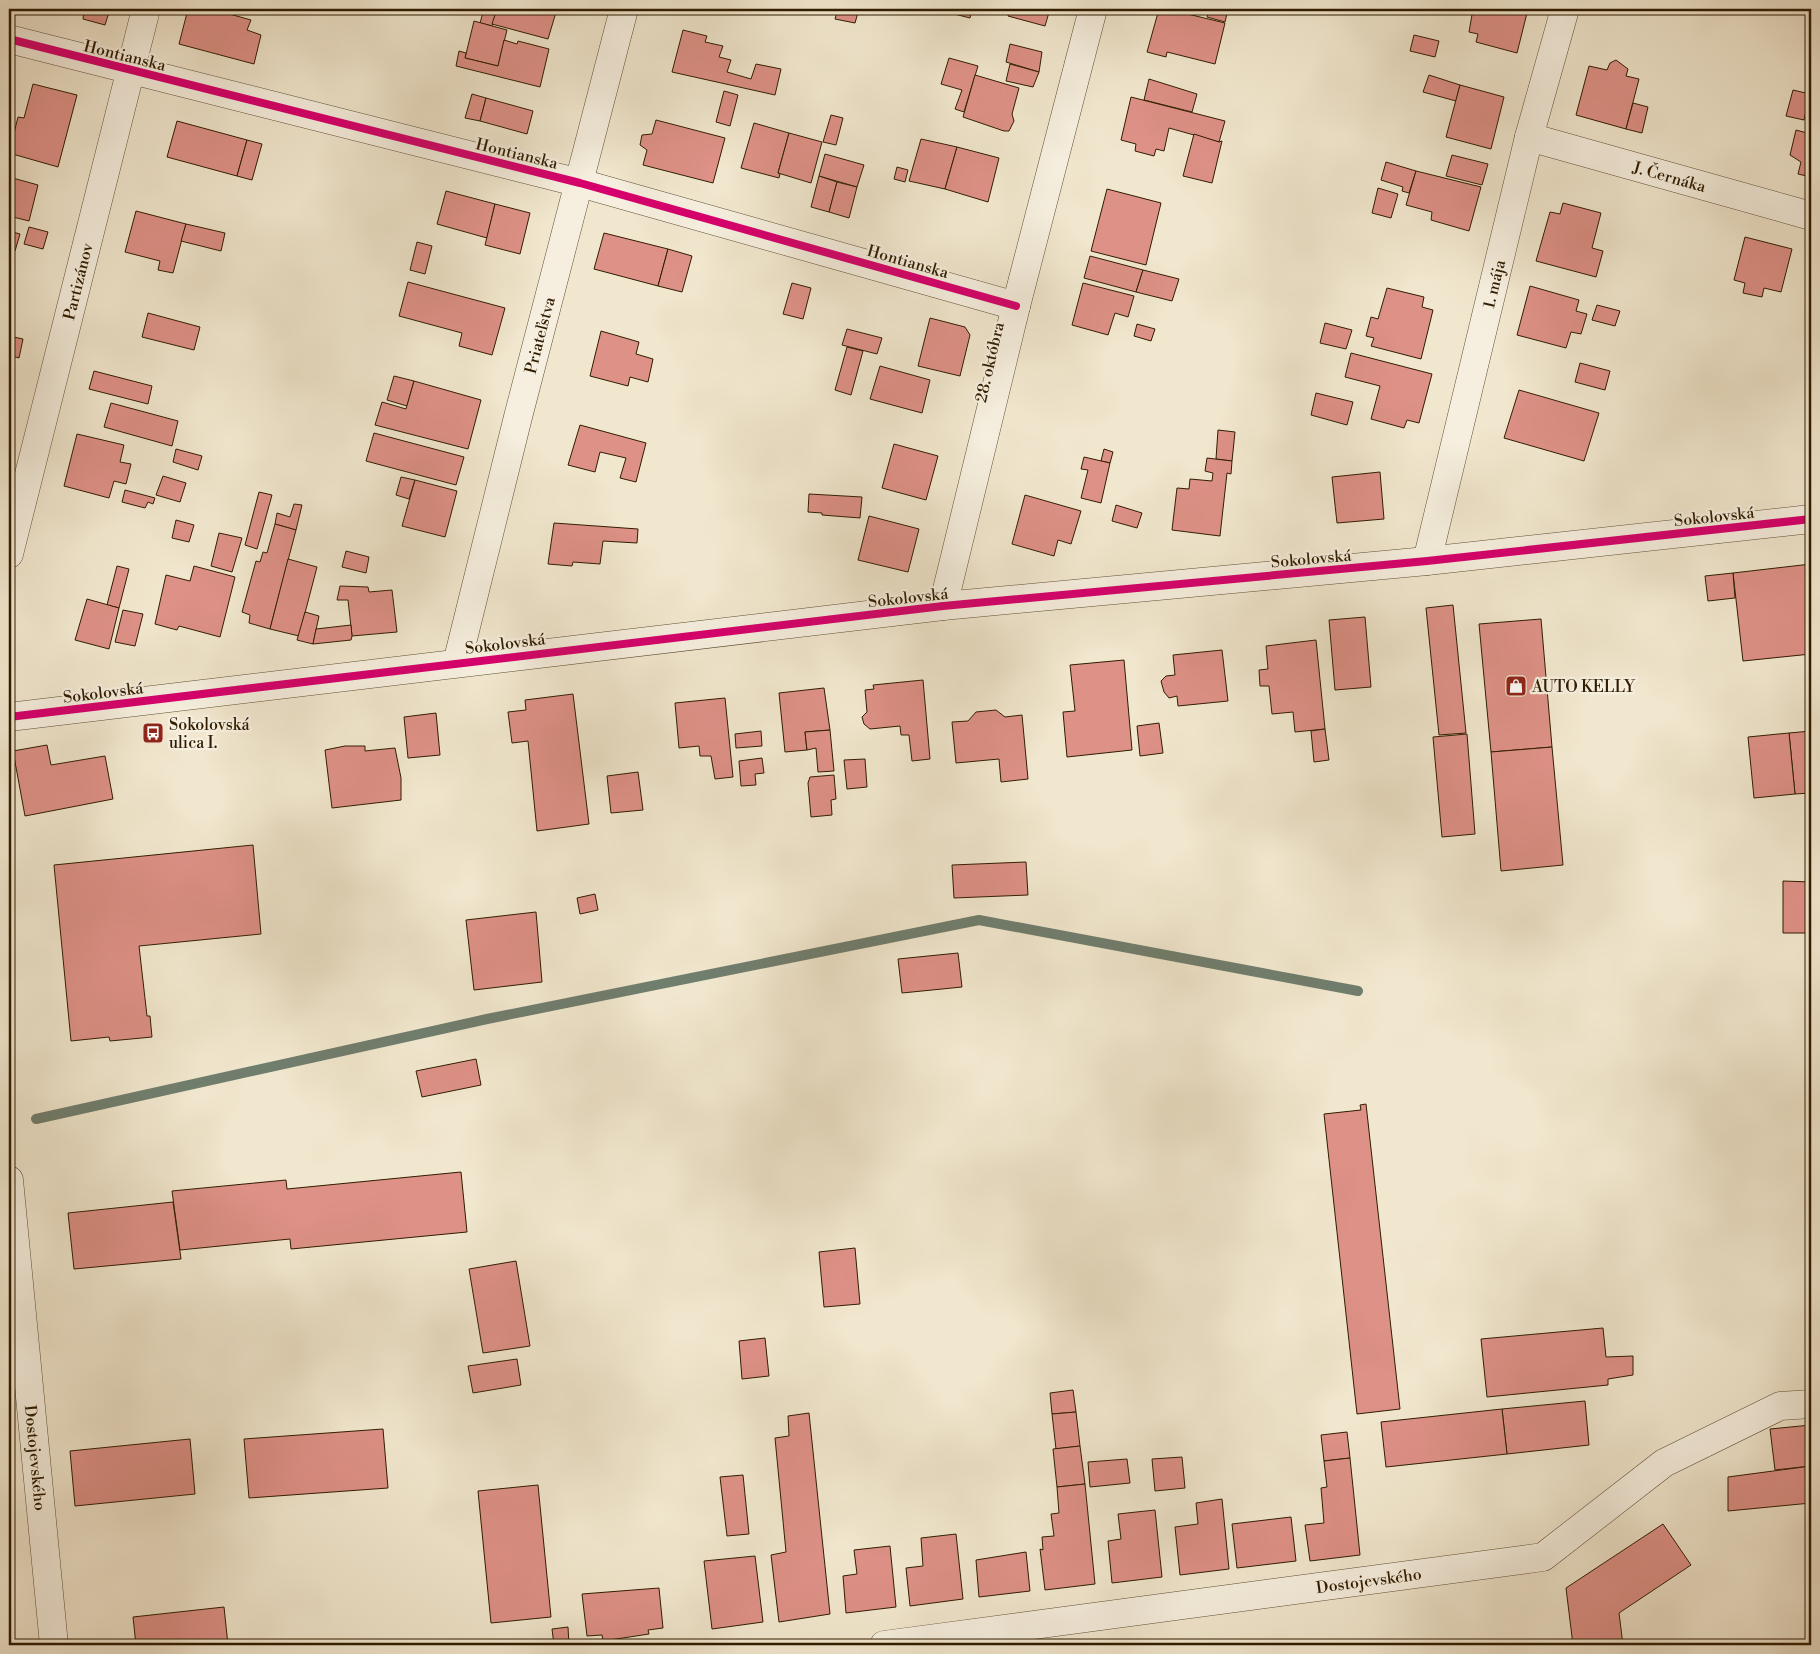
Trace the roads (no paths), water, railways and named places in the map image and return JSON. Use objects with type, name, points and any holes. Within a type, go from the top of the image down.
[{"type":"street","name":"Partizánov","points":[[9,554],[146,9]]},
{"type":"street","name":"Priateľstva","points":[[457,663],[624,9]]},
{"type":"street","name":"28. októbra","points":[[943,606],[1016,306],[1093,9]]},
{"type":"street","name":"1. mája","points":[[1427,561],[1529,137],[1565,9]]},
{"type":"street","name":"Hontianska","points":[[9,39],[580,183],[1016,306]]},
{"type":"street","name":"J. Černáka","points":[[1529,137],[1811,216]]},
{"type":"street","name":"Sokolovská","points":[[9,717],[943,606],[1427,561],[1811,519]]},
{"type":"street","name":"Dostojevského","points":[[9,1180],[54,1645]]},
{"type":"street","name":"Dostojevského","points":[[884,1645],[1543,1557],[1664,1463],[1780,1406],[1811,1404]]},
{"type":"waterway","points":[[36,1119],[487,1019],[979,920],[1358,991]]},
{"type":"place","name":"AUTO KELLY","points":[[1516,686]]},
{"type":"place","name":"Sokolovská ulica I.","points":[[153,733]]}]
